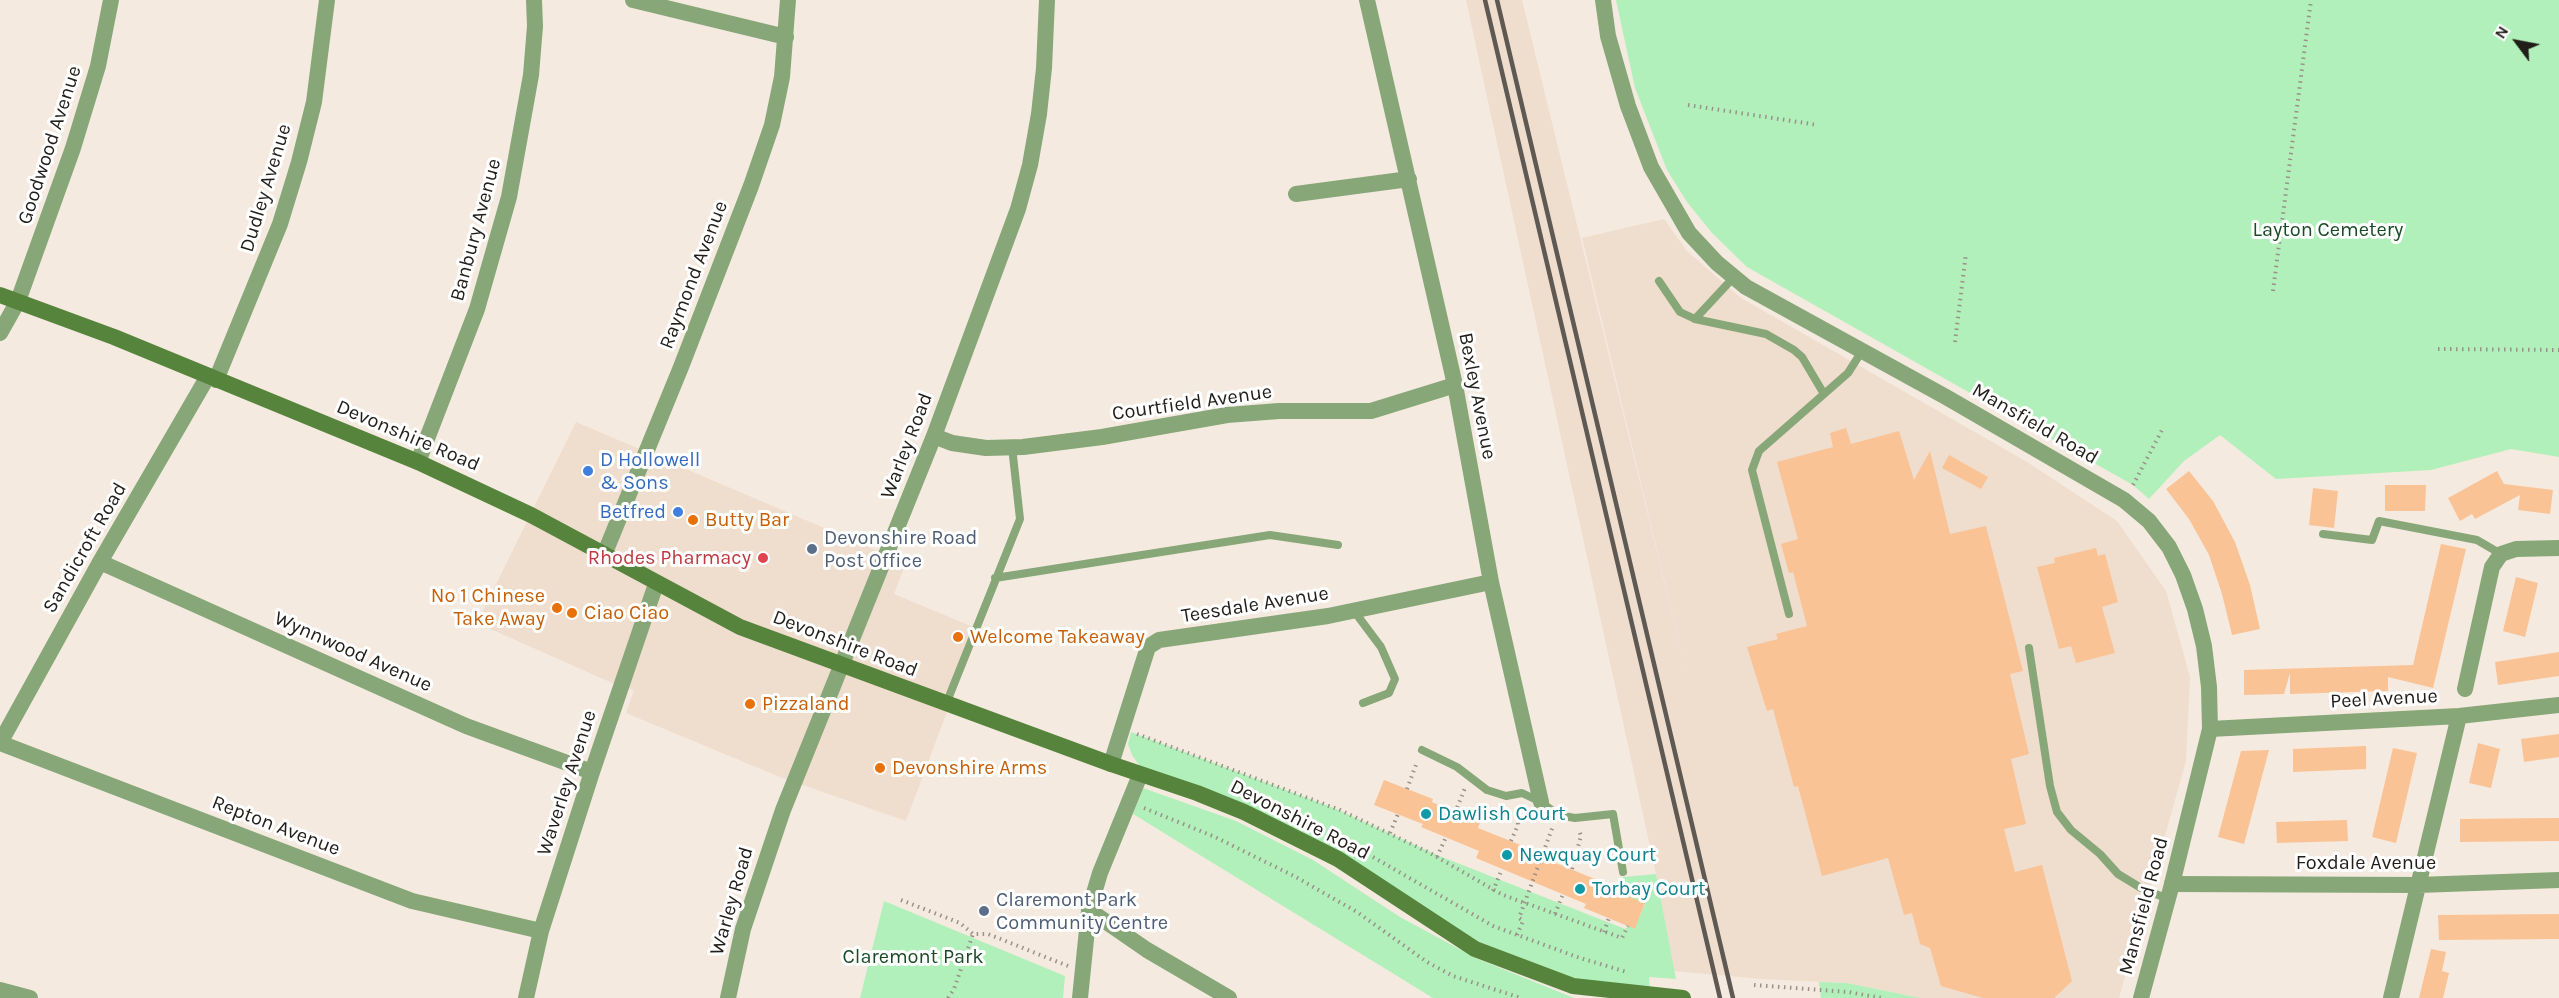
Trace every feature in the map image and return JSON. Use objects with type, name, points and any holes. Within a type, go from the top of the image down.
[{"type":"main road","name":"Devonshire Road","points":[[0,295],[418,462],[531,514],[656,584],[740,627],[1111,765],[1197,793],[1338,859],[1475,949],[1573,986],[1683,998]]},
{"type":"street","name":"Goodwood Avenue","points":[[0,333],[18,301],[73,148],[98,66],[111,0]]},
{"type":"street","name":"Dudley Avenue","points":[[212,378],[280,224],[296,172],[314,102],[327,0]]},
{"type":"street","name":"Banbury Avenue","points":[[418,462],[477,309],[509,197],[531,75],[535,26],[534,0]]},
{"type":"street","points":[[633,0],[786,37]]},
{"type":"street","name":"Raymond Avenue","points":[[604,555],[681,367],[751,186],[772,125],[782,77],[788,0]]},
{"type":"street","name":"Warley Road","points":[[728,998],[743,929],[783,810],[934,435],[1018,209],[1030,165],[1044,68],[1047,0]]},
{"type":"street","name":"Bexley Avenue","points":[[1367,0],[1455,386],[1491,582],[1541,802]]},
{"type":"street","name":"Mansfield Road","points":[[1603,0],[1614,56],[1651,167],[1689,233],[1734,277],[1746,287],[2124,500],[2150,521],[2169,547],[2183,575],[2195,609],[2204,646],[2209,687],[2210,729],[2141,998]]},
{"type":"street","points":[[1296,194],[1409,179]]},
{"type":"street","name":"Sandicroft Road","points":[[0,743],[100,562],[212,378]]},
{"type":"street","name":"Courtfield Avenue","points":[[934,435],[952,443],[986,448],[1012,447],[1102,437],[1227,415],[1311,410],[1371,411],[1455,386]]},
{"type":"street","points":[[2465,689],[2497,560],[2516,549],[2559,548]]},
{"type":"street","name":"Wynnwood Avenue","points":[[100,562],[466,726],[591,772]]},
{"type":"street","name":"Teesdale Avenue","points":[[1111,765],[1148,647],[1159,640],[1353,610],[1491,582]]},
{"type":"street","name":"Waverley Avenue","points":[[526,998],[542,931],[591,772],[656,584]]},
{"type":"street","name":"Peel Avenue","points":[[2210,729],[2459,716],[2559,705]]},
{"type":"street","points":[[2391,998],[2459,716]]},
{"type":"street","name":"Repton Avenue","points":[[0,743],[412,901],[542,931]]},
{"type":"street","points":[[1080,998],[1089,910],[1100,873],[1140,775]]},
{"type":"street","name":"Foxdale Avenue","points":[[2170,892],[2559,880]]},
{"type":"street","points":[[1089,910],[1147,950],[1229,998]]},
{"type":"street","points":[[0,990],[30,998]]},
{"type":"lane","points":[[1695,320],[1734,277]]},
{"type":"lane","points":[[1659,281],[1680,312],[1695,320],[1766,334],[1794,350],[1802,357],[1824,394]]},
{"type":"lane","points":[[1788,614],[1752,470],[1759,451],[1848,373],[1862,351]]},
{"type":"lane","points":[[946,704],[1020,519],[1012,447]]},
{"type":"lane","points":[[2323,534],[2372,540],[2379,521],[2477,540],[2497,560]]},
{"type":"lane","points":[[995,579],[1270,535],[1338,545]]},
{"type":"lane","points":[[1353,610],[1381,646],[1395,679],[1389,693],[1363,703]]},
{"type":"lane","points":[[2029,648],[2050,786],[2057,812],[2071,830],[2100,854],[2118,874],[2141,888],[2170,892]]},
{"type":"lane","points":[[1422,750],[1456,767],[1487,790],[1506,796],[1522,793],[1541,802],[1558,815],[1575,818],[1613,814],[1623,872]]},
{"type":"path","points":[[2273,291],[2311,0]]},
{"type":"path","points":[[1688,105],[1818,125]]},
{"type":"path","points":[[1954,342],[1966,253]]},
{"type":"path","points":[[2438,349],[2559,350]]},
{"type":"path","points":[[2124,500],[2162,430]]},
{"type":"path","points":[[1122,729],[1334,808],[1390,833],[1437,857],[1493,891],[1525,904],[1622,938],[1628,926]]},
{"type":"path","points":[[1407,789],[1422,750]]},
{"type":"path","points":[[1455,813],[1469,776]]},
{"type":"path","points":[[1506,796],[1518,808],[1518,825],[1511,841]]},
{"type":"path","points":[[1130,802],[1215,837],[1294,876],[1357,912],[1427,962],[1453,976],[1521,998]]},
{"type":"path","points":[[1390,833],[1398,814]]},
{"type":"path","points":[[1517,935],[1523,921],[1519,918],[1558,815]]},
{"type":"path","points":[[1572,869],[1581,836],[1575,818]]},
{"type":"path","points":[[1437,857],[1446,837]]},
{"type":"path","points":[[1493,891],[1502,869]]},
{"type":"path","points":[[1428,887],[1469,913],[1517,935],[1617,970]]},
{"type":"path","points":[[1555,914],[1563,894]]},
{"type":"path","points":[[901,900],[960,923],[973,934],[988,934],[1083,971]]},
{"type":"path","points":[[1604,932],[1609,918]]},
{"type":"path","points":[[948,998],[954,989],[973,934]]},
{"type":"path","points":[[1754,985],[1848,992],[1882,998]]},
{"type":"shaded area","points":[[1466,0],[1522,0],[1689,683],[1582,238],[1664,219],[1687,251],[1741,298],[2027,462],[2117,521],[2166,591],[2190,677],[2186,761],[2119,998],[1920,998],[1847,983],[1761,979],[1674,971],[1656,874]]},
{"type":"shaded area","points":[[576,422],[906,563],[894,594],[978,629],[906,821],[780,777],[626,713],[634,690],[610,682],[477,623]]},
{"type":"green space","name":"Layton Cemetery","points":[[1616,0],[2559,0],[2559,457],[2511,449],[2431,470],[2276,479],[2220,435],[2184,461],[2149,499],[2133,485],[1747,267],[1712,233],[1687,202],[1667,170],[1635,88]]},
{"type":"green space","points":[[1131,732],[1334,808],[1437,855],[1625,929],[1628,926],[1635,928],[1645,904],[1620,893],[1623,877],[1656,874],[1676,979],[1649,977],[1650,995],[1611,991],[1475,949],[1338,859],[1148,778],[1132,755],[1128,744]]},
{"type":"green space","points":[[1143,788],[1236,821],[1313,860],[1400,917],[1478,959],[1574,998],[1433,998],[1133,814]]},
{"type":"green space","name":"Claremont Park","points":[[884,901],[1065,976],[1063,998],[860,998]]},
{"type":"green space","points":[[1819,982],[1847,983],[1920,998],[1821,998]]},
{"type":"building","points":[[1846,428],[1851,444],[1899,431],[1914,480],[1930,451],[1950,534],[1986,526],[2023,671],[2010,674],[2029,754],[2011,759],[2026,824],[2004,829],[2015,872],[2042,865],[2072,981],[2054,998],[1983,998],[1941,986],[1930,948],[1920,944],[1912,913],[1904,915],[1888,858],[1822,876],[1798,786],[1794,787],[1773,709],[1767,711],[1747,647],[1778,639],[1776,634],[1807,626],[1793,572],[1789,573],[1781,544],[1798,539],[1777,462],[1833,447],[1830,433]]},
{"type":"building","points":[[1949,455],[1988,477],[1981,489],[1942,468]]},
{"type":"building","points":[[2189,471],[2213,501],[2235,542],[2250,585],[2260,629],[2232,635],[2209,555],[2189,519],[2166,489]]},
{"type":"building","points":[[2497,471],[2504,484],[2553,490],[2550,514],[2518,510],[2520,495],[2475,519],[2472,514],[2460,521],[2448,498]]},
{"type":"building","points":[[2385,485],[2426,485],[2425,511],[2385,511]]},
{"type":"building","points":[[2313,488],[2338,491],[2334,528],[2309,525]]},
{"type":"building","points":[[2441,544],[2466,549],[2433,688],[2388,677],[2388,691],[2290,694],[2290,673],[2284,694],[2244,695],[2244,670],[2413,665]]},
{"type":"building","points":[[2096,548],[2098,556],[2105,554],[2118,602],[2102,607],[2115,653],[2076,663],[2071,646],[2059,649],[2037,567],[2055,563],[2054,558]]},
{"type":"building","points":[[2516,577],[2538,583],[2525,637],[2503,631]]},
{"type":"building","points":[[2559,652],[2559,676],[2498,685],[2495,662]]},
{"type":"building","points":[[2559,734],[2559,757],[2524,762],[2521,739]]},
{"type":"building","points":[[2478,743],[2500,749],[2491,788],[2469,783]]},
{"type":"building","points":[[2366,746],[2366,769],[2293,772],[2293,749]]},
{"type":"building","points":[[2393,748],[2417,753],[2396,843],[2372,837]]},
{"type":"building","points":[[2269,750],[2244,844],[2218,837],[2241,751]]},
{"type":"building","points":[[1384,780],[1433,799],[1432,802],[1480,823],[1478,828],[1538,852],[1536,855],[1595,879],[1594,883],[1645,903],[1635,929],[1584,908],[1586,904],[1476,858],[1479,851],[1421,827],[1423,824],[1374,805]]},
{"type":"building","points":[[2559,818],[2559,841],[2460,842],[2460,819]]},
{"type":"building","points":[[2347,820],[2348,841],[2277,843],[2276,822]]},
{"type":"building","points":[[2559,914],[2559,939],[2439,940],[2438,915]]},
{"type":"building","points":[[2431,949],[2446,952],[2442,971],[2449,973],[2443,998],[2419,998]]},
{"type":"railway","points":[[1485,0],[1720,998]]},
{"type":"railway","points":[[1497,0],[1733,998]]},
{"type":"place","name":"D Hollowell & Sons","points":[[588,471]]},
{"type":"place","name":"Betfred","points":[[678,512]]},
{"type":"place","name":"Butty Bar","points":[[693,520]]},
{"type":"place","name":"Devonshire Road Post Office","points":[[812,549]]},
{"type":"place","name":"Rhodes Pharmacy","points":[[763,558]]},
{"type":"place","name":"No 1 Chinese Take Away","points":[[557,608]]},
{"type":"place","name":"Ciao Ciao","points":[[572,613]]},
{"type":"place","name":"Welcome Takeaway","points":[[958,637]]},
{"type":"place","name":"Pizzaland","points":[[750,704]]},
{"type":"place","name":"Devonshire Arms","points":[[880,768]]},
{"type":"place","name":"Dawlish Court","points":[[1426,814]]},
{"type":"place","name":"Newquay Court","points":[[1507,855]]},
{"type":"place","name":"Torbay Court","points":[[1580,889]]},
{"type":"place","name":"Claremont Park Community Centre","points":[[984,911]]}]
